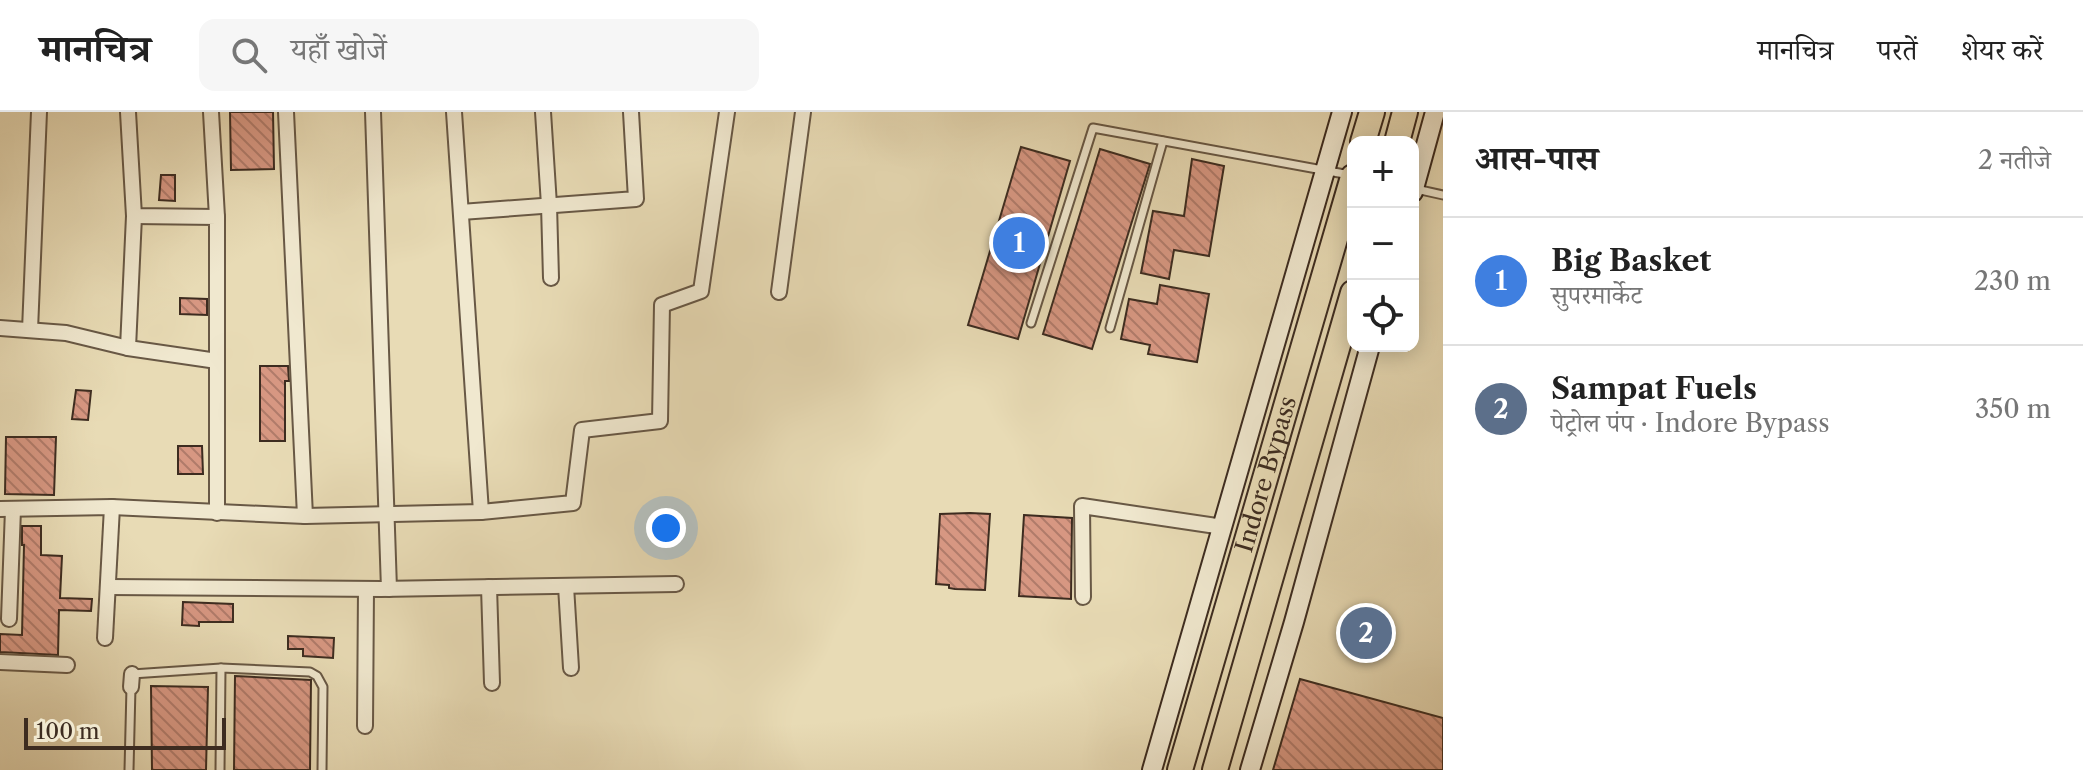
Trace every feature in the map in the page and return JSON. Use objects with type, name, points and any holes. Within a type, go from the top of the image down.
[{"type":"highway","points":[[1365,136],[1372,112]]},
{"type":"highway","points":[[1399,136],[1405,112]]},
{"type":"highway","name":"Indore Bypass","points":[[1180,770],[1347,197]]},
{"type":"highway","name":"Indore Bypass","points":[[1215,770],[1347,314]]},
{"type":"street","points":[[30,330],[39,112]]},
{"type":"street","points":[[128,112],[134,216],[128,348]]},
{"type":"street","points":[[211,112],[217,217],[217,513]]},
{"type":"street","points":[[286,112],[305,516]]},
{"type":"street","points":[[373,112],[389,589]]},
{"type":"street","points":[[454,112],[481,512]]},
{"type":"street","points":[[543,112],[551,278]]},
{"type":"street","points":[[461,212],[636,199],[631,112]]},
{"type":"street","points":[[9,619],[6,509],[112,507],[305,516],[481,512],[573,503],[582,430],[660,421],[662,305],[701,291],[727,112]]},
{"type":"street","points":[[779,292],[803,112]]},
{"type":"street","points":[[1152,770],[1342,112]]},
{"type":"street","points":[[1419,169],[1435,112]]},
{"type":"street","points":[[134,216],[217,217]]},
{"type":"street","points":[[0,328],[66,333],[128,348],[217,361]]},
{"type":"street","points":[[1250,770],[1368,352]]},
{"type":"street","points":[[1083,597],[1082,506],[1223,527]]},
{"type":"street","points":[[105,638],[112,507]]},
{"type":"street","points":[[108,587],[389,589],[676,584]]},
{"type":"street","points":[[566,586],[571,668]]},
{"type":"street","points":[[489,587],[492,683]]},
{"type":"street","points":[[365,726],[366,589]]},
{"type":"street","points":[[0,662],[67,665]]},
{"type":"lane","points":[[1031,323],[1093,128],[1347,175]]},
{"type":"lane","points":[[1110,328],[1163,141]]},
{"type":"lane","points":[[1419,191],[1443,195]]},
{"type":"lane","points":[[220,770],[221,668]]},
{"type":"lane","points":[[129,770],[132,681],[221,668],[310,672],[317,676],[323,687],[322,770]]},
{"type":"building","points":[[230,112],[273,112],[274,169],[231,170]]},
{"type":"building","points":[[1021,147],[1070,161],[1018,339],[968,325]]},
{"type":"building","points":[[1100,149],[1150,164],[1092,349],[1043,334]]},
{"type":"building","points":[[1192,159],[1224,166],[1209,256],[1174,250],[1169,279],[1141,273],[1153,211],[1184,216]]},
{"type":"building","points":[[161,175],[175,175],[175,201],[159,200]]},
{"type":"building","points":[[1160,285],[1209,294],[1197,362],[1148,354],[1150,345],[1121,339],[1129,299],[1157,304]]},
{"type":"building","points":[[180,298],[207,299],[207,315],[180,314]]},
{"type":"building","points":[[260,366],[288,366],[285,441],[260,441]]},
{"type":"building","points":[[76,390],[91,391],[88,420],[72,419]]},
{"type":"building","points":[[6,437],[56,437],[54,495],[5,494]]},
{"type":"building","points":[[178,446],[202,446],[203,474],[178,474]]},
{"type":"building","points":[[940,514],[990,514],[985,590],[955,589],[936,584]]},
{"type":"building","points":[[1024,515],[1072,518],[1071,599],[1019,596]]},
{"type":"building","points":[[22,526],[41,526],[41,555],[62,556],[60,598],[92,599],[91,611],[59,610],[58,655],[0,652],[0,634],[22,635]]},
{"type":"building","points":[[183,602],[233,604],[233,622],[182,625]]},
{"type":"building","points":[[288,636],[334,638],[333,658],[303,656],[303,649],[288,649]]},
{"type":"building","points":[[235,676],[311,680],[310,770],[234,770]]},
{"type":"building","points":[[1300,679],[1443,718],[1443,770],[1273,770]]},
{"type":"building","points":[[151,686],[208,687],[206,770],[152,770]]},
{"type":"place","name":"Big Basket","points":[[1019,243]]},
{"type":"place","name":"Sampat Fuels","points":[[1366,633]]}]
